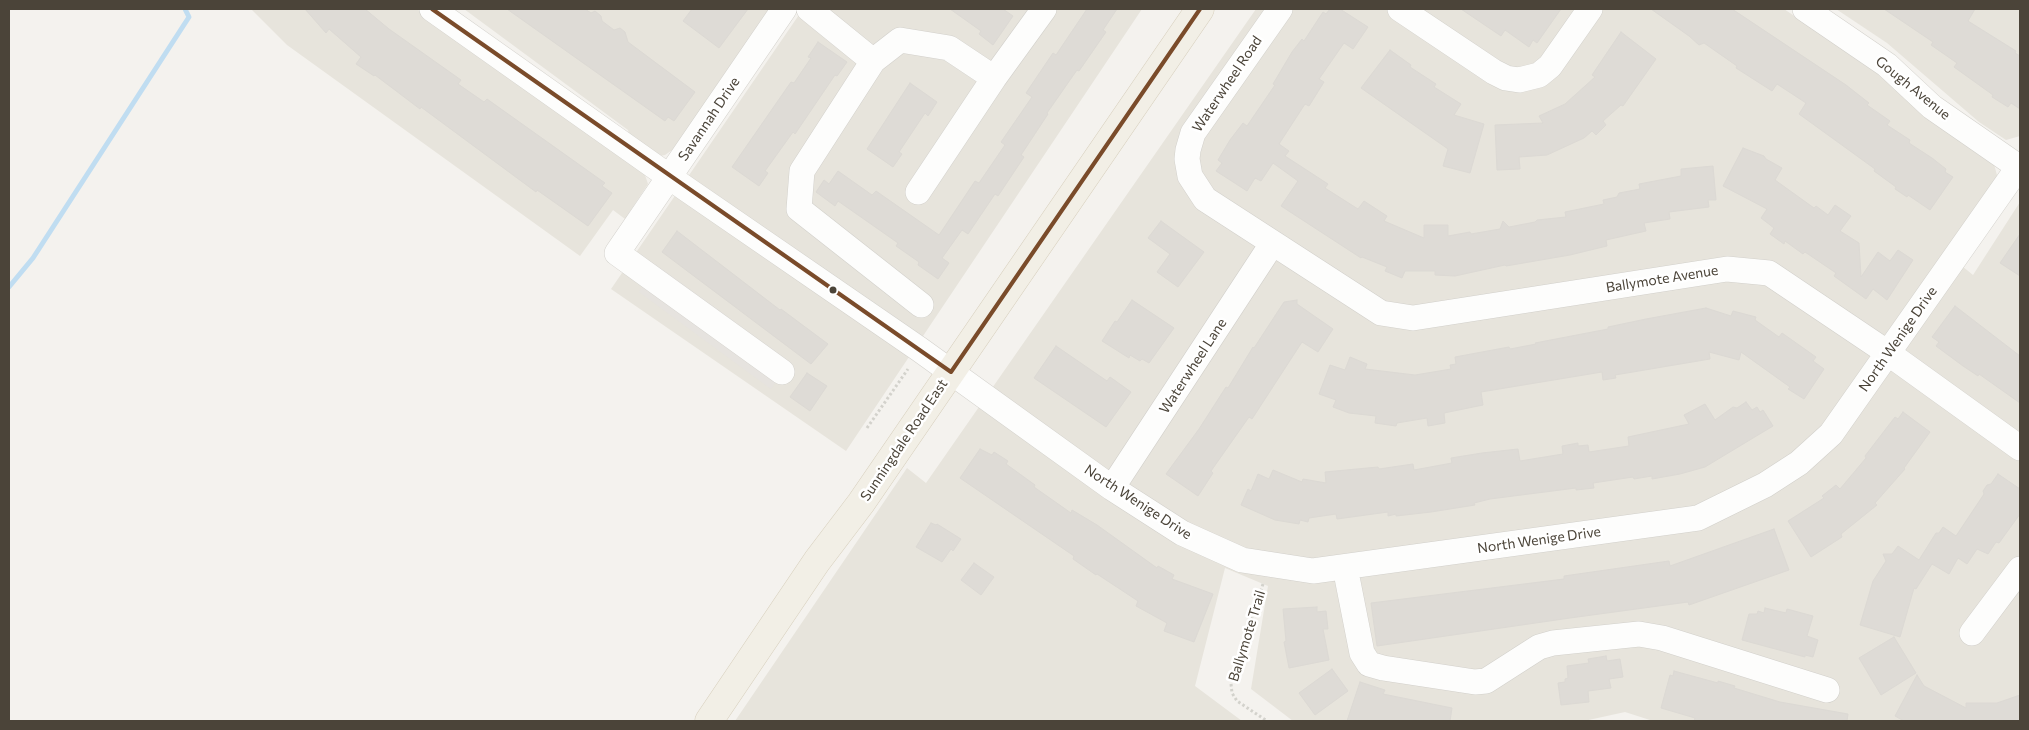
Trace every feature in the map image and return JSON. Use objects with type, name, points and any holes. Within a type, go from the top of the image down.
[{"type":"main road","name":"Sunningdale Road East","points":[[709,721],[817,561],[861,504],[1200,9]]},
{"type":"street","name":"North Wenige Drive","points":[[432,9],[951,372],[1112,488],[1182,533],[1242,560],[1314,572],[1698,518],[1765,485],[1799,463],[1831,434],[2020,167]]},
{"type":"street","name":"Savannah Drive","points":[[782,372],[617,253],[784,9]]},
{"type":"street","points":[[809,9],[873,61]]},
{"type":"street","points":[[918,192],[994,78],[1044,9]]},
{"type":"street","name":"Waterwheel Road","points":[[1272,244],[1205,199],[1194,185],[1187,159],[1193,133],[1280,9]]},
{"type":"street","points":[[1400,9],[1494,72],[1506,78],[1519,80],[1539,75],[1550,66],[1590,9]]},
{"type":"street","name":"Gough Avenue","points":[[1804,9],[1886,65],[1932,106],[2020,167]]},
{"type":"street","points":[[921,305],[799,208],[802,172],[873,61],[900,40],[949,48],[994,78]]},
{"type":"street","name":"Ballymote Avenue","points":[[1272,244],[1381,313],[1412,318],[1726,269],[1769,273],[1888,353],[2020,448]]},
{"type":"street","name":"Waterwheel Lane","points":[[1112,488],[1272,244]]},
{"type":"street","points":[[1345,567],[1362,653],[1369,664],[1384,668],[1475,682],[1486,681],[1539,647],[1553,643],[1639,634],[1662,638],[1827,690]]},
{"type":"street","points":[[1972,633],[2020,569]]},
{"type":"path","points":[[867,428],[908,368]]},
{"type":"path","name":"Ballymote Trail","points":[[1266,564],[1262,591],[1231,684],[1232,693],[1237,701],[1267,721]]},
{"type":"shaded area","points":[[251,9],[417,9],[644,172],[648,184],[625,219],[613,210],[580,256],[287,45]]},
{"type":"shaded area","points":[[464,9],[771,9],[675,148],[665,155],[655,157],[630,139],[628,130]]},
{"type":"shaded area","points":[[803,9],[1142,9],[846,451],[611,289]]},
{"type":"shaded area","points":[[1256,9],[1784,9],[1890,81],[1994,164],[1998,179],[1946,253],[1973,275],[2020,202],[2020,721],[1653,721],[1625,712],[1584,721],[1293,721],[1251,689],[1268,586],[1225,568],[1195,686],[1242,721],[735,721],[907,468],[926,483]]},
{"type":"shaded area","points":[[1836,9],[2020,9],[2020,136],[2006,140],[1979,122],[1887,43]]},
{"type":"shaded area","points":[[655,264],[790,362],[771,389],[639,292]]},
{"type":"building","points":[[305,9],[365,9],[389,29],[461,80],[458,84],[484,102],[487,99],[605,183],[602,186],[612,193],[588,226],[537,190],[536,192],[421,107],[420,109],[375,75],[356,64],[361,57],[329,29],[326,33]]},
{"type":"building","points":[[507,9],[585,9],[591,13],[595,11],[601,16],[602,21],[614,30],[620,28],[625,32],[628,42],[695,92],[674,121],[668,117],[665,121]]},
{"type":"building","points":[[692,9],[748,9],[719,48],[683,21]]},
{"type":"building","points":[[950,9],[1003,9],[1013,16],[993,45],[979,34],[981,31]]},
{"type":"building","points":[[1087,9],[1117,9],[1103,30],[1106,32],[1047,113],[1021,155],[1024,157],[998,196],[995,194],[968,234],[962,230],[942,258],[949,263],[938,279],[918,265],[919,262],[896,246],[898,243],[838,201],[835,206],[816,192],[824,180],[829,184],[838,171],[872,195],[876,191],[939,235],[975,181],[979,183],[1005,145],[1001,142],[1032,97],[1026,93],[1053,53],[1056,55]]},
{"type":"building","points":[[1330,9],[1340,9],[1368,27],[1353,49],[1344,43],[1319,79],[1324,82],[1309,106],[1305,104],[1279,144],[1289,151],[1285,156],[1328,184],[1325,188],[1358,209],[1364,201],[1387,216],[1384,221],[1424,238],[1424,225],[1448,225],[1448,236],[1470,232],[1471,234],[1500,229],[1503,221],[1509,227],[1537,220],[1566,217],[1565,212],[1604,204],[1603,200],[1617,197],[1619,193],[1640,189],[1639,184],[1681,176],[1681,169],[1713,166],[1716,200],[1708,200],[1709,207],[1669,212],[1670,219],[1644,223],[1646,231],[1606,240],[1607,246],[1570,255],[1505,265],[1455,276],[1435,275],[1435,271],[1405,271],[1402,278],[1385,271],[1387,267],[1361,258],[1281,206],[1298,181],[1273,163],[1261,181],[1255,178],[1247,191],[1216,171],[1222,163],[1218,160],[1230,140],[1243,123],[1247,126],[1275,85],[1273,84],[1292,52],[1302,39],[1304,41],[1323,12],[1326,14]]},
{"type":"building","points":[[1461,9],[1561,9],[1537,43],[1533,40],[1529,47],[1505,30],[1501,36]]},
{"type":"building","points":[[1651,9],[1732,9],[1846,85],[1869,103],[1867,105],[1890,121],[1887,125],[1910,140],[1909,143],[1932,158],[1946,169],[1945,172],[1953,177],[1930,210],[1908,195],[1907,197],[1895,189],[1896,187],[1874,171],[1875,169],[1799,114],[1806,103],[1777,84],[1772,91],[1736,68],[1737,66],[1704,43],[1699,45]]},
{"type":"building","points":[[1884,9],[1975,9],[1968,21],[2016,51],[2015,53],[2020,56],[2020,109],[2011,103],[2008,107],[1992,97],[1993,95],[1954,67],[1957,63],[1931,45],[1933,42]]},
{"type":"building","points":[[1621,32],[1656,59],[1623,106],[1621,105],[1603,121],[1606,125],[1596,135],[1592,131],[1584,138],[1547,155],[1519,157],[1520,169],[1497,170],[1495,125],[1543,123],[1539,116],[1565,104],[1595,77],[1592,75]]},
{"type":"building","points":[[818,42],[847,62],[837,76],[835,75],[795,134],[793,132],[765,171],[768,173],[759,186],[732,167],[791,82],[794,83],[811,58],[808,57]]},
{"type":"building","points":[[1390,50],[1411,65],[1410,67],[1436,84],[1434,87],[1461,104],[1454,115],[1484,124],[1470,173],[1443,166],[1448,149],[1361,88]]},
{"type":"building","points":[[910,83],[937,102],[928,116],[925,113],[899,152],[902,154],[893,167],[867,149]]},
{"type":"building","points":[[1743,148],[1764,156],[1782,168],[1775,180],[1814,208],[1816,206],[1828,215],[1835,205],[1851,216],[1840,231],[1859,243],[1861,277],[1878,252],[1890,261],[1898,250],[1913,260],[1887,300],[1873,289],[1866,299],[1834,276],[1836,273],[1805,252],[1803,254],[1785,241],[1784,244],[1770,234],[1774,228],[1761,218],[1767,209],[1723,186]]},
{"type":"building","points":[[1161,221],[1204,252],[1178,287],[1157,272],[1170,254],[1148,238]]},
{"type":"building","points":[[677,231],[780,310],[828,344],[811,364],[662,252]]},
{"type":"building","points":[[2020,234],[2020,276],[2000,263]]},
{"type":"building","points":[[1132,300],[1174,328],[1149,363],[1142,359],[1140,361],[1130,355],[1129,358],[1102,341]]},
{"type":"building","points":[[1297,300],[1297,304],[1333,329],[1318,352],[1302,342],[1252,419],[1249,417],[1211,471],[1213,473],[1198,496],[1166,474],[1199,429],[1226,387],[1228,388],[1284,302]]},
{"type":"building","points":[[1955,306],[2020,356],[2020,403],[1936,346],[1939,342],[1932,337]]},
{"type":"building","points":[[1706,308],[1731,316],[1733,311],[1756,317],[1755,320],[1779,337],[1782,333],[1816,357],[1813,361],[1824,369],[1804,399],[1788,389],[1790,387],[1741,352],[1739,360],[1709,352],[1710,359],[1615,375],[1616,378],[1603,380],[1602,372],[1481,392],[1483,405],[1444,413],[1445,423],[1428,426],[1427,418],[1397,423],[1396,426],[1375,423],[1376,416],[1349,413],[1333,407],[1336,400],[1319,394],[1330,365],[1345,370],[1350,357],[1367,364],[1365,369],[1415,375],[1451,369],[1450,365],[1456,364],[1455,357],[1536,344],[1608,329],[1608,327]]},
{"type":"building","points":[[1056,346],[1107,381],[1110,377],[1131,392],[1106,427],[1034,378]]},
{"type":"building","points":[[807,373],[827,386],[810,411],[790,397]]},
{"type":"building","points":[[1746,402],[1752,410],[1757,407],[1760,412],[1763,410],[1773,426],[1705,467],[1680,474],[1652,479],[1652,476],[1634,479],[1633,477],[1593,483],[1594,488],[1576,490],[1576,488],[1490,499],[1474,503],[1475,505],[1431,512],[1388,516],[1388,512],[1337,519],[1336,514],[1309,518],[1308,522],[1300,520],[1299,524],[1275,520],[1241,505],[1248,489],[1251,491],[1258,474],[1269,479],[1273,470],[1302,482],[1303,479],[1326,483],[1325,472],[1378,467],[1379,469],[1413,464],[1414,470],[1452,463],[1451,458],[1482,453],[1518,449],[1520,461],[1563,454],[1562,446],[1578,443],[1578,446],[1588,445],[1589,452],[1629,446],[1628,437],[1689,424],[1684,415],[1705,404],[1715,420],[1733,407],[1737,408]]},
{"type":"building","points":[[1903,412],[1930,432],[1905,469],[1875,503],[1877,505],[1841,534],[1842,537],[1811,557],[1788,521],[1824,498],[1822,496],[1836,485],[1840,489],[1866,458],[1865,456],[1895,417],[1898,419]]},
{"type":"building","points":[[980,449],[992,455],[994,452],[1008,461],[1006,464],[1035,485],[1034,487],[1071,513],[1072,510],[1097,525],[1157,568],[1158,566],[1174,575],[1172,579],[1213,594],[1194,642],[1164,631],[1167,623],[1136,606],[1138,601],[1096,575],[1073,559],[1074,556],[960,478]]},
{"type":"building","points":[[1998,474],[2020,489],[2020,514],[1999,543],[1996,542],[1988,554],[1977,549],[1967,564],[1958,558],[1949,574],[1932,564],[1916,589],[1914,588],[1900,637],[1860,625],[1873,581],[1886,561],[1883,554],[1892,554],[1898,546],[1919,560],[1936,533],[1939,533],[1943,527],[1956,536],[1984,494],[1983,491],[1987,485],[1991,484]]},
{"type":"building","points":[[931,523],[937,524],[961,539],[942,562],[916,547]]},
{"type":"building","points":[[1774,529],[1789,570],[1689,605],[1688,602],[1377,646],[1371,603],[1564,579],[1564,576],[1669,561],[1670,566]]},
{"type":"building","points":[[974,563],[994,577],[981,595],[961,580]]},
{"type":"building","points":[[1317,607],[1317,612],[1326,611],[1328,629],[1323,629],[1329,660],[1289,668],[1284,642],[1286,641],[1283,609]]},
{"type":"building","points":[[1765,608],[1786,613],[1787,609],[1813,616],[1807,636],[1818,640],[1813,657],[1805,655],[1805,657],[1742,640],[1749,614],[1757,614],[1758,611],[1764,613]]},
{"type":"building","points":[[1894,637],[1916,673],[1881,695],[1859,658]]},
{"type":"building","points":[[1606,656],[1607,661],[1620,659],[1623,677],[1609,679],[1611,688],[1588,691],[1589,702],[1561,705],[1558,683],[1565,682],[1565,679],[1568,678],[1567,666],[1589,663],[1588,659]]},
{"type":"building","points":[[1332,669],[1348,691],[1315,715],[1299,693]]},
{"type":"building","points":[[1674,671],[1718,683],[1718,681],[1780,702],[1848,714],[1847,721],[1694,721],[1695,718],[1661,708],[1670,675],[1673,676]]},
{"type":"building","points":[[1917,675],[1924,686],[1966,708],[1966,703],[1997,703],[2020,695],[2020,721],[1904,721],[1895,716]]},
{"type":"building","points":[[1360,682],[1385,690],[1383,694],[1452,708],[1450,721],[1347,721]]},
{"type":"waterway","points":[[9,287],[33,258],[189,17],[185,9]]},
{"type":"transit line","points":[[432,9],[951,372],[1200,9]]}]
